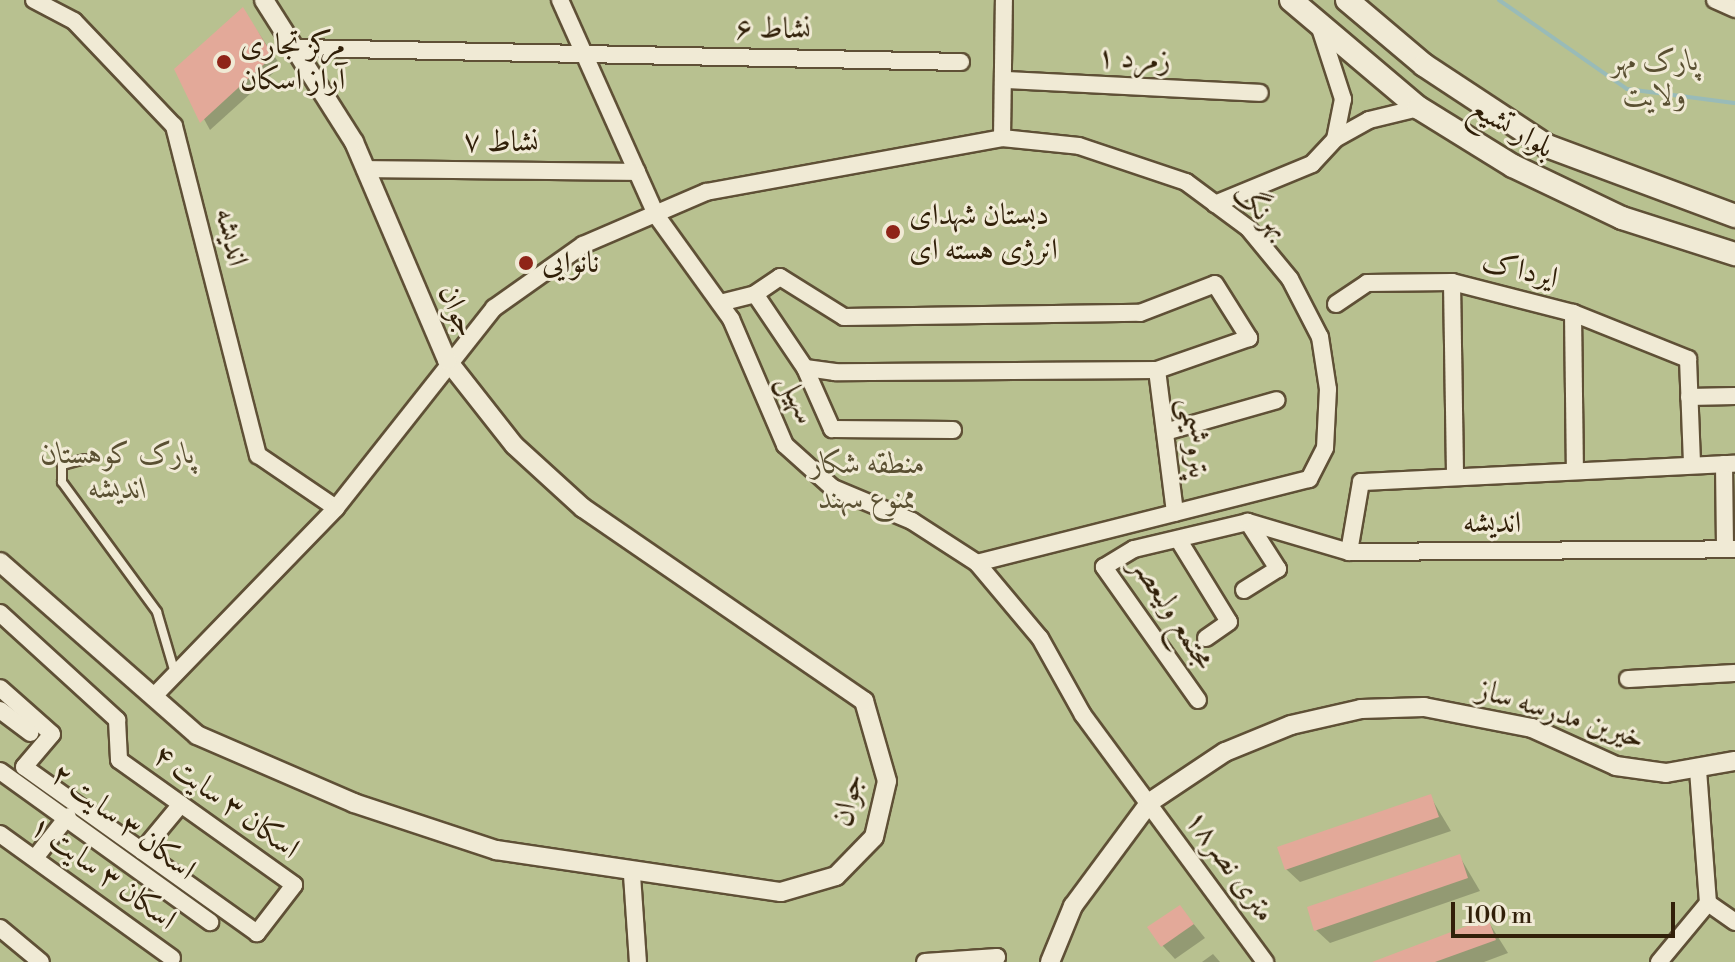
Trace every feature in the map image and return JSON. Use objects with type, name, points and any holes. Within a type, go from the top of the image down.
[{"type":"main road","name":"بلوار تشیع","points":[[1291,0],[1419,108],[1513,166],[1622,218],[1735,254]]},
{"type":"main road","name":"بلوار تشیع","points":[[1347,0],[1424,65],[1547,146],[1735,216]]},
{"type":"street","name":"اندیشه","points":[[34,0],[74,21],[174,126],[258,455],[336,508]]},
{"type":"street","name":"جوان","points":[[0,562],[197,735],[354,803],[496,850],[632,875],[781,892],[836,876],[874,837],[887,781],[876,727],[864,701],[839,679],[583,508],[514,445],[447,360],[365,169],[299,48],[264,0]]},
{"type":"street","name":"سهیل","points":[[560,0],[656,215],[720,303],[785,445],[833,488],[912,521],[977,563],[1040,638],[1083,715],[1150,802]]},
{"type":"street","points":[[1002,138],[1004,0]]},
{"type":"street","points":[[1715,0],[1735,9]]},
{"type":"street","points":[[1319,23],[1343,99],[1335,139]]},
{"type":"street","name":"نشاط ۶","points":[[299,48],[961,62]]},
{"type":"street","name":"زمرد ۱","points":[[1005,80],[1260,93]]},
{"type":"street","points":[[1215,204],[1312,164],[1335,139],[1369,120],[1419,108]]},
{"type":"street","name":"بهرنگ","points":[[154,696],[336,508],[447,360],[494,308],[583,245],[706,192],[1002,138],[1079,146],[1186,182],[1248,228],[1290,279],[1320,337],[1328,389],[1325,448],[1309,479],[977,563]]},
{"type":"street","name":"نشاط ۷","points":[[365,169],[637,172]]},
{"type":"street","points":[[720,303],[755,294],[780,277],[844,317],[1140,313],[1215,284],[1249,338],[1157,370],[805,368]]},
{"type":"street","points":[[1452,282],[1455,476]]},
{"type":"street","name":"ایرداک","points":[[1336,304],[1367,283],[1452,282],[1573,313],[1688,359],[1689,397]]},
{"type":"street","points":[[755,294],[805,368],[832,429],[953,430]]},
{"type":"street","points":[[1573,313],[1575,470]]},
{"type":"street","name":"پتروشیمی","points":[[1157,370],[1175,513]]},
{"type":"street","points":[[1692,465],[1689,397],[1735,396]]},
{"type":"street","points":[[1165,432],[1277,400]]},
{"type":"street","points":[[1349,552],[1361,482],[1730,464],[1730,549]]},
{"type":"street","name":"اندیشه","points":[[1251,522],[1349,552],[1730,549]]},
{"type":"street","points":[[1244,590],[1278,569],[1251,522]]},
{"type":"street","name":"مجتمع ولیعصر","points":[[1198,700],[1104,567],[1134,549],[1251,522]]},
{"type":"street","points":[[1178,539],[1229,622],[1206,638]]},
{"type":"street","name":"اسکان ۳ سایت ۴","points":[[4,623],[117,720],[119,760],[294,885],[257,933],[142,851]]},
{"type":"street","points":[[1628,679],[1735,673]]},
{"type":"street","points":[[0,688],[52,734],[24,767],[142,851],[181,804]]},
{"type":"street","name":"خیرین مدرسه ساز","points":[[1050,962],[1073,906],[1150,802],[1225,752],[1291,725],[1361,709],[1481,714],[1532,728],[1616,766],[1698,770],[1735,761]]},
{"type":"street","points":[[0,710],[30,733]]},
{"type":"street","points":[[1659,962],[1708,903],[1698,770]]},
{"type":"street","name":"اسکان ۳ سایت ۲","points":[[0,771],[68,816],[210,922]]},
{"type":"street","name":"۱۸متری نصر","points":[[1150,802],[1265,962]]},
{"type":"street","points":[[35,858],[68,816]]},
{"type":"street","name":"اسکان ۳ سایت ۱","points":[[0,834],[172,958]]},
{"type":"street","points":[[632,875],[638,962]]},
{"type":"street","points":[[1708,903],[1735,922]]},
{"type":"street","points":[[0,928],[41,962]]},
{"type":"street","points":[[925,962],[997,957],[993,962]]},
{"type":"lane","points":[[85,459],[62,465],[62,482],[157,612],[175,674]]},
{"type":"green space","name":"منطقه شکار ممنوع سهند","points":[[0,0],[1735,0],[1735,962],[0,962]]},
{"type":"building","name":"مرکز تجاری آراز اسکان","points":[[243,7],[273,56],[200,123],[174,69]]},
{"type":"building","points":[[1431,794],[1439,817],[1285,870],[1277,847]]},
{"type":"building","points":[[1460,854],[1468,878],[1314,931],[1307,907]]},
{"type":"building","points":[[1180,905],[1194,924],[1161,947],[1147,927]]},
{"type":"building","points":[[1488,918],[1496,940],[1435,962],[1372,962]]},
{"type":"waterway","points":[[1499,0],[1627,89],[1734,103]]},
{"type":"place","name":"مرکز تجاری آراز اسکان","points":[[224,62]]},
{"type":"place","name":"دبستان شهدای انرژی هسته ای","points":[[893,232]]},
{"type":"place","name":"نانوایی","points":[[526,263]]},
{"type":"park label","name":"پارک مهر ولایت","points":[[1655,78]]},
{"type":"park label","name":"پارک کوهستان اندیشه","points":[[118,471]]}]
